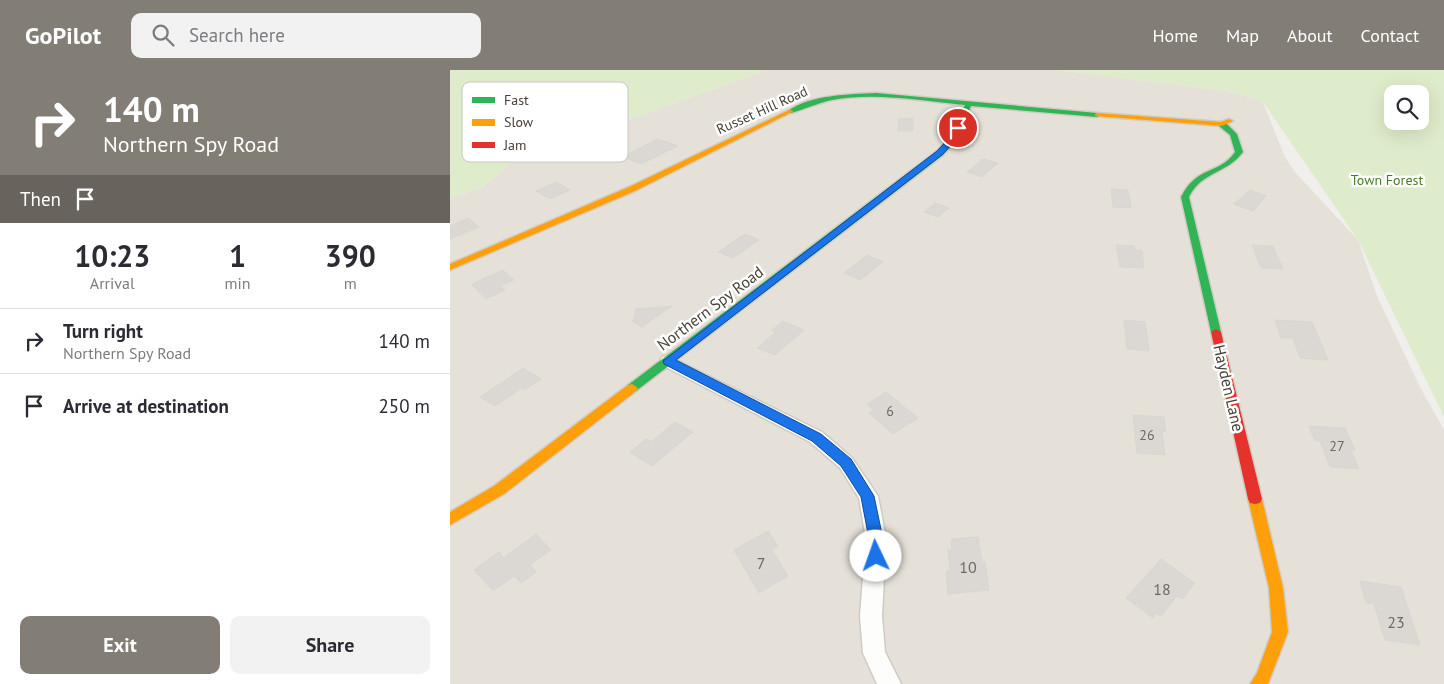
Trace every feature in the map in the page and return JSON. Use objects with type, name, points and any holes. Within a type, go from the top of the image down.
[{"type":"street","name":"Russet Hill Road","points":[[450,267],[615,196],[803,105],[833,97],[858,95],[1151,120],[1226,122]]},
{"type":"street","name":"Northern Spy Road","points":[[450,519],[499,490],[940,153],[952,140],[969,103]]},
{"type":"street","name":"Hayden Lane","points":[[1226,122],[1238,144],[1237,156],[1225,166],[1196,178],[1188,186],[1184,197],[1276,588],[1280,632],[1263,678],[1258,684]]},
{"type":"street","points":[[668,361],[816,437],[846,463],[868,496],[876,539],[871,616],[874,653],[889,684]]},
{"type":"shaded area","points":[[767,70],[1059,70],[1233,92],[1263,102],[1285,157],[1295,172],[1358,240],[1377,296],[1420,387],[1444,430],[1444,684],[450,684],[450,199],[483,187],[512,162],[628,162],[628,120]]},
{"type":"green space","points":[[450,70],[767,70],[628,120],[628,82],[462,82],[462,162],[512,162],[483,187],[450,199]]},
{"type":"green space","name":"Town Forest","points":[[1058,70],[1444,70],[1444,417],[1358,240],[1263,102],[1233,92]]},
{"type":"building","points":[[913,118],[913,131],[898,131],[898,119]]},
{"type":"building","points":[[658,139],[678,146],[641,164],[628,159],[628,154]]},
{"type":"building","points":[[983,159],[998,163],[982,177],[967,172]]},
{"type":"building","points":[[557,182],[570,190],[550,199],[536,191]]},
{"type":"building","points":[[1111,189],[1128,190],[1131,208],[1113,207]]},
{"type":"building","points":[[1250,190],[1266,196],[1253,211],[1234,204]]},
{"type":"building","points":[[935,203],[949,208],[938,217],[924,212]]},
{"type":"building","points":[[468,218],[479,227],[450,239],[450,226]]},
{"type":"building","points":[[745,234],[759,240],[733,258],[718,252]]},
{"type":"building","points":[[1116,245],[1134,246],[1135,250],[1142,251],[1144,268],[1120,267]]},
{"type":"building","points":[[1252,245],[1273,246],[1283,269],[1261,268]]},
{"type":"building","points":[[867,255],[883,262],[860,280],[844,273]]},
{"type":"building","points":[[503,270],[514,280],[501,286],[505,290],[486,299],[472,284]]},
{"type":"building","points":[[672,306],[642,327],[633,322],[636,309]]},
{"type":"building","points":[[1124,320],[1145,322],[1149,351],[1127,349]]},
{"type":"building","points":[[1275,320],[1312,322],[1328,360],[1300,358],[1293,338],[1281,338]]},
{"type":"building","points":[[783,321],[804,330],[775,355],[757,348],[776,332],[772,330]]},
{"type":"building","points":[[523,368],[541,379],[524,390],[522,388],[495,406],[480,397]]},
{"type":"building","points":[[886,392],[918,418],[893,434],[869,413],[874,410],[867,404]]},
{"type":"building","points":[[1133,415],[1164,417],[1166,432],[1162,431],[1165,455],[1137,453]]},
{"type":"building","points":[[675,422],[693,432],[652,466],[630,452],[646,439],[651,442]]},
{"type":"building","points":[[1309,426],[1345,428],[1355,450],[1351,450],[1359,469],[1330,467],[1320,441],[1315,441]]},
{"type":"building","points":[[768,531],[778,546],[772,550],[788,576],[759,593],[734,550]]},
{"type":"building","points":[[536,534],[551,550],[530,565],[536,572],[521,583],[514,576],[493,591],[474,570],[499,552],[503,558]]},
{"type":"building","points":[[978,537],[982,562],[985,562],[989,590],[948,594],[946,571],[950,571],[948,550],[952,550],[951,539]]},
{"type":"building","points":[[1161,559],[1195,583],[1182,599],[1177,596],[1161,616],[1156,613],[1153,618],[1126,598]]},
{"type":"building","points":[[1360,581],[1401,587],[1420,645],[1385,640],[1374,604],[1366,603]]},
{"type":"traffic: fast","points":[[791,111],[811,103],[832,98],[876,95],[1097,115]]},
{"type":"traffic: fast","points":[[632,388],[940,153],[952,140],[969,103]]},
{"type":"traffic: fast","points":[[1216,332],[1185,197],[1196,180],[1227,165],[1234,160],[1239,152],[1233,134],[1222,124]]},
{"type":"traffic: slow","points":[[450,267],[632,189],[791,111]]},
{"type":"traffic: slow","points":[[1097,115],[1222,124],[1229,121]]},
{"type":"traffic: slow","points":[[450,519],[499,490],[632,388]]},
{"type":"traffic: slow","points":[[1255,499],[1276,588],[1280,632],[1263,678],[1258,684]]},
{"type":"traffic: jam","points":[[1216,332],[1255,499]]},
{"type":"route","points":[[876,556],[876,539],[868,496],[846,463],[816,437],[668,361],[940,153],[952,140],[958,128]]}]
